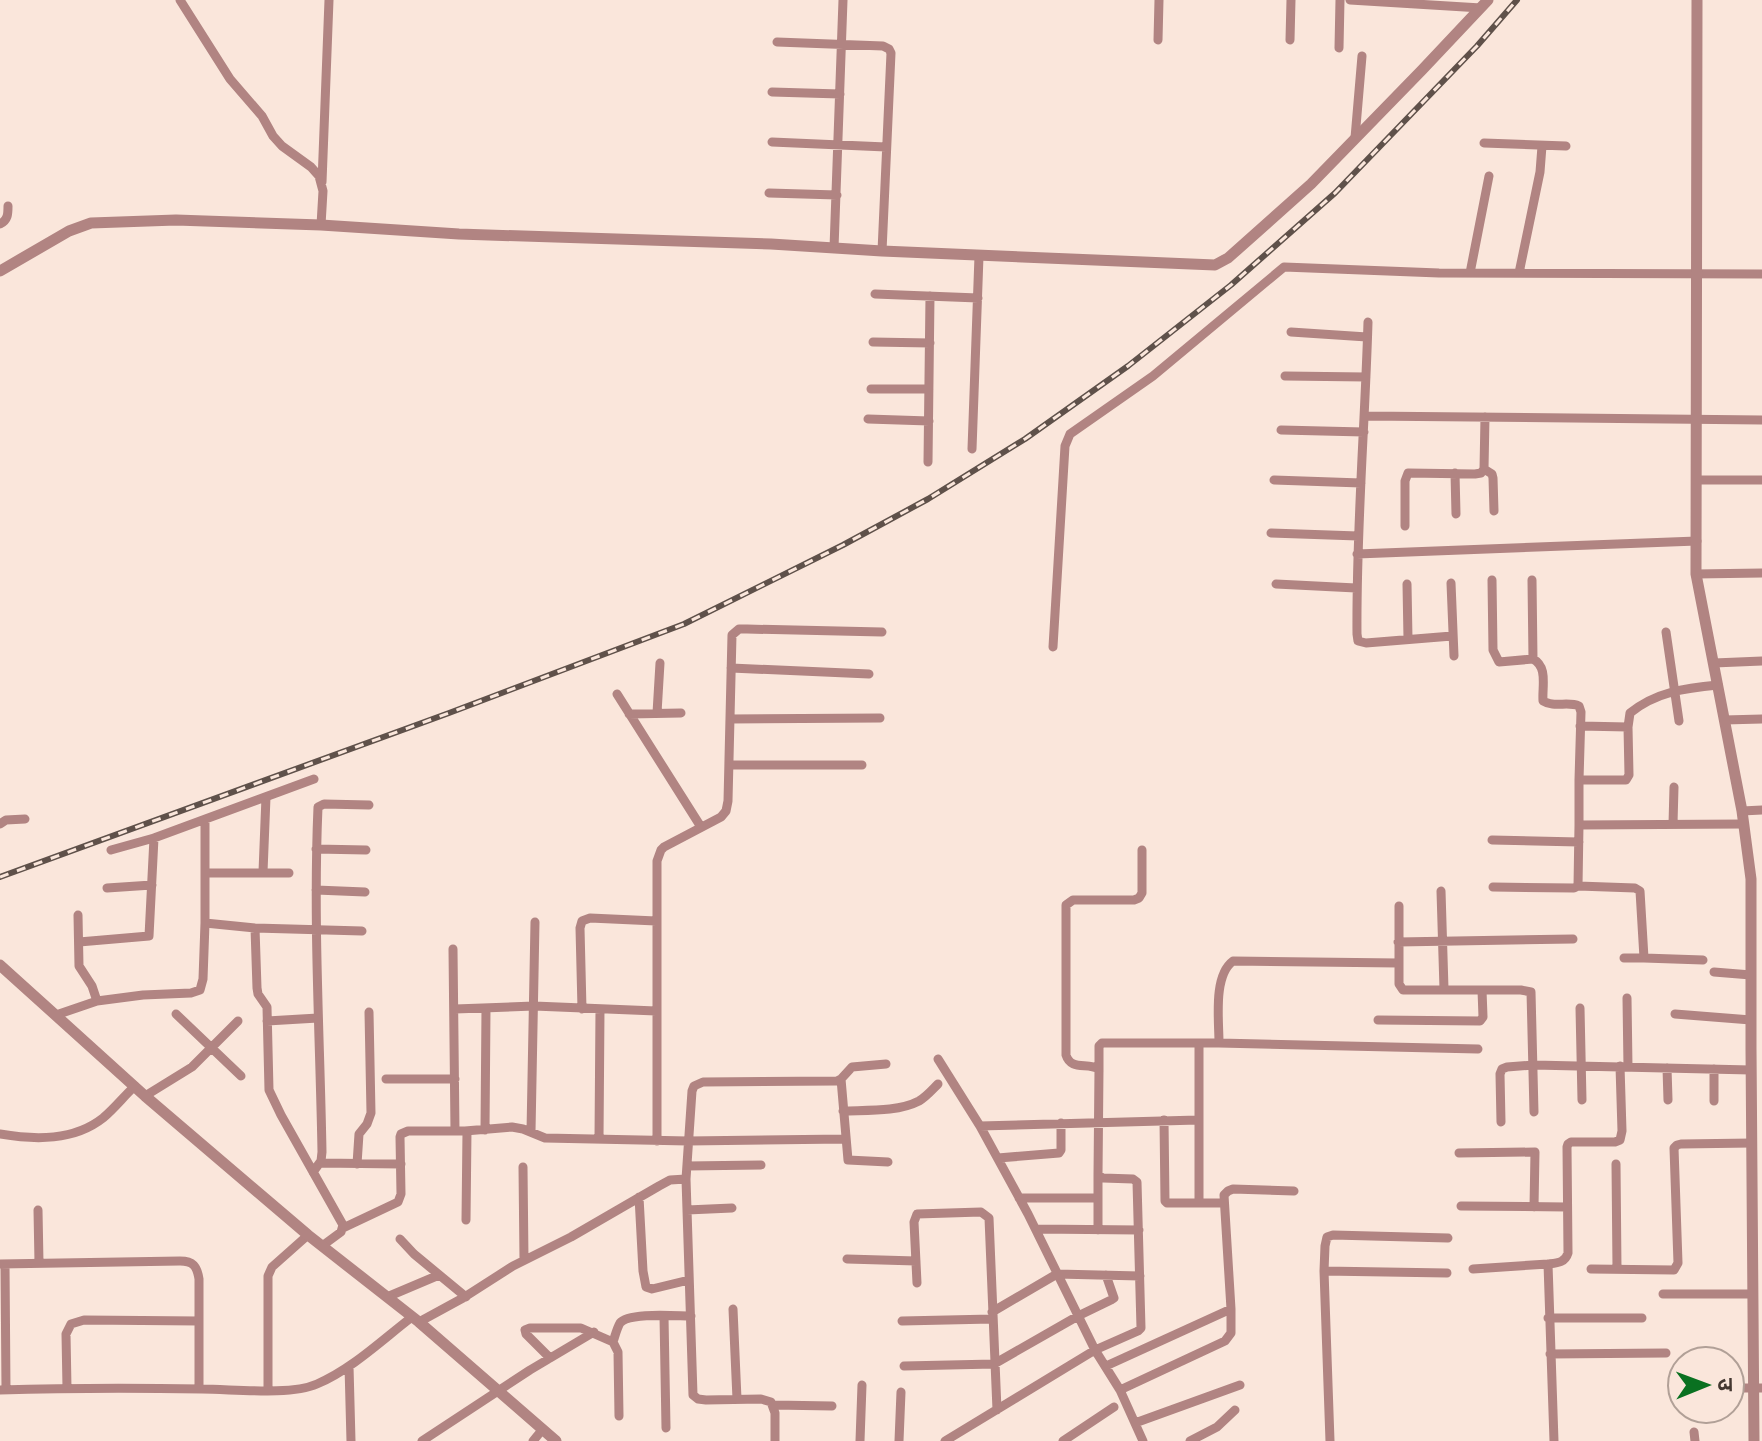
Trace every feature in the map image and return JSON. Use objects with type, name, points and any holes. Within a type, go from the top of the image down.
[{"type":"street","points":[[180,0],[230,79],[262,116],[273,136],[316,171],[322,185]]},
{"type":"street","points":[[321,225],[329,0]]},
{"type":"street","points":[[834,248],[843,0]]},
{"type":"street","points":[[1158,40],[1159,0]]},
{"type":"street","points":[[1290,40],[1291,0]]},
{"type":"street","points":[[1339,48],[1340,0]]},
{"type":"street","points":[[1350,0],[1484,4]]},
{"type":"street","points":[[1697,0],[1696,574],[1743,818],[1751,879],[1751,975],[1755,1013],[1751,1070],[1757,1103],[1752,1143],[1757,1178],[1757,1434]]},
{"type":"street","points":[[0,271],[69,231],[97,222],[176,220],[1215,265],[1228,258],[1311,184],[1484,4]]},
{"type":"street","points":[[777,42],[883,46],[889,49],[882,251]]},
{"type":"street","points":[[1355,138],[1362,56]]},
{"type":"street","points":[[772,92],[840,94]]},
{"type":"street","points":[[772,142],[886,147]]},
{"type":"street","points":[[1484,143],[1566,146]]},
{"type":"street","points":[[1519,273],[1540,172],[1542,146]]},
{"type":"street","points":[[1470,273],[1489,176]]},
{"type":"street","points":[[769,193],[837,195]]},
{"type":"street","points":[[0,224],[7,218],[8,206]]},
{"type":"street","points":[[972,449],[979,256]]},
{"type":"street","points":[[1053,647],[1065,446],[1070,434],[1153,376],[1284,267],[1470,273],[1762,274]]},
{"type":"street","points":[[875,294],[978,298]]},
{"type":"street","points":[[928,462],[930,296]]},
{"type":"street","points":[[1368,322],[1357,554],[1358,641],[1366,643],[1452,636]]},
{"type":"street","points":[[1291,332],[1367,337]]},
{"type":"street","points":[[873,342],[930,343]]},
{"type":"street","points":[[1285,376],[1366,377]]},
{"type":"street","points":[[871,389],[929,389]]},
{"type":"street","points":[[1365,416],[1762,420]]},
{"type":"street","points":[[1405,526],[1405,481],[1408,473],[1481,473],[1484,469],[1485,417]]},
{"type":"street","points":[[868,419],[929,421]]},
{"type":"street","points":[[1281,430],[1364,432]]},
{"type":"street","points":[[1484,469],[1493,478],[1494,511]]},
{"type":"street","points":[[1455,473],[1456,514]]},
{"type":"street","points":[[1274,480],[1361,483]]},
{"type":"street","points":[[1696,480],[1762,480]]},
{"type":"street","points":[[1271,533],[1358,536]]},
{"type":"street","points":[[1357,554],[1697,541]]},
{"type":"street","points":[[1696,574],[1762,573]]},
{"type":"street","points":[[1492,580],[1493,650],[1499,662],[1533,659],[1542,665],[1543,701],[1579,706],[1578,886]]},
{"type":"street","points":[[1532,580],[1533,659]]},
{"type":"street","points":[[1451,583],[1454,656]]},
{"type":"street","points":[[1276,584],[1356,588]]},
{"type":"street","points":[[1407,584],[1408,639]]},
{"type":"street","points":[[657,1141],[656,869],[659,853],[664,847],[721,817],[726,811],[732,635],[739,629],[882,632]]},
{"type":"street","points":[[1666,632],[1679,721]]},
{"type":"street","points":[[1714,663],[1762,661]]},
{"type":"street","points":[[657,713],[660,663]]},
{"type":"street","points":[[731,668],[869,674]]},
{"type":"street","points":[[1579,780],[1628,779],[1628,727],[1630,713],[1635,709],[1675,690],[1718,685]]},
{"type":"street","points":[[617,694],[701,827]]},
{"type":"street","points":[[629,714],[681,713]]},
{"type":"street","points":[[730,719],[880,718]]},
{"type":"street","points":[[1724,720],[1762,719]]},
{"type":"street","points":[[1580,726],[1628,727]]},
{"type":"street","points":[[729,765],[862,765]]},
{"type":"street","points":[[111,850],[154,838],[314,779]]},
{"type":"street","points":[[1673,824],[1674,787]]},
{"type":"street","points":[[263,872],[266,797]]},
{"type":"street","points":[[313,1172],[320,1163],[322,1152],[316,929],[318,807],[324,804],[369,805]]},
{"type":"street","points":[[1579,825],[1673,824],[1743,818],[1762,810]]},
{"type":"street","points":[[0,824],[6,820],[25,819]]},
{"type":"street","points":[[56,1015],[97,1001],[200,990],[205,923],[205,820]]},
{"type":"street","points":[[79,942],[149,936],[154,838]]},
{"type":"street","points":[[1492,840],[1579,842]]},
{"type":"street","points":[[316,849],[366,850]]},
{"type":"street","points":[[1099,1072],[1097,1067],[1070,1064],[1066,1055],[1066,905],[1073,900],[1139,898],[1142,893],[1142,850]]},
{"type":"street","points":[[206,873],[289,873]]},
{"type":"street","points":[[107,888],[152,885]]},
{"type":"street","points":[[1493,887],[1635,888],[1640,891],[1644,958]]},
{"type":"street","points":[[316,890],[365,892]]},
{"type":"street","points":[[1441,891],[1444,989]]},
{"type":"street","points":[[1399,906],[1398,963],[1399,984],[1403,990],[1531,992],[1534,1112]]},
{"type":"street","points":[[78,915],[79,966],[92,986],[97,1001]]},
{"type":"street","points":[[582,1009],[582,921],[590,918],[656,921]]},
{"type":"street","points":[[531,1132],[535,922]]},
{"type":"street","points":[[205,923],[255,928],[362,931]]},
{"type":"street","points":[[255,928],[257,988],[266,1004],[268,1087],[343,1228]]},
{"type":"street","points":[[1398,942],[1573,939]]},
{"type":"street","points":[[453,949],[455,1131]]},
{"type":"street","points":[[1624,958],[1703,960]]},
{"type":"street","points":[[1219,1043],[1221,983],[1233,961],[1398,963]]},
{"type":"street","points":[[0,965],[145,1096],[308,1235],[415,1319],[556,1441]]},
{"type":"street","points":[[1714,972],[1751,975]]},
{"type":"street","points":[[1378,1020],[1480,1021],[1483,1017],[1482,990]]},
{"type":"street","points":[[1473,1269],[1548,1264],[1566,1258],[1568,1144],[1615,1142],[1621,1137],[1627,998]]},
{"type":"street","points":[[455,1009],[534,1006],[656,1011]]},
{"type":"street","points":[[485,1130],[486,1008]]},
{"type":"street","points":[[1580,1008],[1582,1100]]},
{"type":"street","points":[[599,1139],[600,1009]]},
{"type":"street","points":[[357,1164],[359,1134],[371,1113],[369,1012]]},
{"type":"street","points":[[1675,1014],[1755,1013]]},
{"type":"street","points":[[176,1014],[241,1076]]},
{"type":"street","points":[[267,1021],[318,1018]]},
{"type":"street","points":[[145,1096],[186,1072],[238,1021]]},
{"type":"street","points":[[1098,1230],[1099,1046],[1102,1043],[1478,1049]]},
{"type":"street","points":[[1199,1043],[1199,1203]]},
{"type":"street","points":[[938,1059],[998,1158],[1095,1350],[1120,1390],[1143,1441]]},
{"type":"street","points":[[832,1406],[774,1405],[761,1399],[706,1400],[693,1395],[686,1179],[692,1091],[700,1082],[837,1081],[855,1066],[886,1064]]},
{"type":"street","points":[[1501,1122],[1500,1074],[1507,1067],[1624,1066],[1751,1070]]},
{"type":"street","points":[[1667,1068],[1668,1100]]},
{"type":"street","points":[[1714,1069],[1714,1101]]},
{"type":"street","points":[[386,1079],[455,1079]]},
{"type":"street","points":[[841,1079],[847,1158],[850,1161],[888,1162]]},
{"type":"street","points":[[843,1111],[912,1104],[924,1098],[938,1084]]},
{"type":"street","points":[[0,1134],[30,1138],[76,1134],[103,1118],[135,1086]]},
{"type":"street","points":[[1164,1120],[1165,1201],[1224,1203]]},
{"type":"street","points":[[980,1126],[1198,1120]]},
{"type":"street","points":[[998,1158],[1059,1153],[1061,1123]]},
{"type":"street","points":[[322,1246],[343,1228],[398,1202],[401,1194],[400,1137],[404,1132],[512,1127],[545,1138],[657,1141],[845,1139]]},
{"type":"street","points":[[466,1220],[467,1131]]},
{"type":"street","points":[[1591,1269],[1677,1268],[1674,1153],[1677,1145],[1752,1143]]},
{"type":"street","points":[[1459,1153],[1535,1152],[1534,1207]]},
{"type":"street","points":[[320,1163],[401,1164]]},
{"type":"street","points":[[1616,1164],[1617,1269]]},
{"type":"street","points":[[687,1166],[761,1165]]},
{"type":"street","points":[[523,1167],[524,1260]]},
{"type":"street","points":[[945,1441],[1095,1350],[1141,1328],[1137,1181],[1098,1175]]},
{"type":"street","points":[[199,1389],[198,1270],[194,1263],[2,1264],[3,1390],[293,1389],[315,1385],[349,1366],[415,1319],[466,1297],[524,1260],[571,1237],[670,1180],[686,1179]]},
{"type":"street","points":[[1120,1390],[1225,1341],[1231,1333],[1224,1195],[1233,1189],[1294,1191]]},
{"type":"street","points":[[639,1197],[646,1287],[652,1289],[689,1280]]},
{"type":"street","points":[[1019,1198],[1098,1198]]},
{"type":"street","points":[[1461,1206],[1567,1207]]},
{"type":"street","points":[[687,1210],[732,1208]]},
{"type":"street","points":[[38,1210],[39,1263]]},
{"type":"street","points":[[917,1283],[914,1222],[917,1214],[981,1212],[986,1215],[990,1222],[997,1410]]},
{"type":"street","points":[[1036,1229],[1139,1230]]},
{"type":"street","points":[[268,1390],[268,1276],[272,1267],[308,1235]]},
{"type":"street","points":[[1330,1441],[1325,1240],[1330,1235],[1448,1238]]},
{"type":"street","points":[[400,1239],[466,1297]]},
{"type":"street","points":[[847,1259],[916,1261]]},
{"type":"street","points":[[1548,1264],[1554,1441]]},
{"type":"street","points":[[1324,1271],[1447,1273]]},
{"type":"street","points":[[902,1321],[992,1315],[1057,1274],[1140,1276]]},
{"type":"street","points":[[387,1297],[439,1275]]},
{"type":"street","points":[[904,1366],[994,1364],[1114,1298],[1106,1275]]},
{"type":"street","points":[[1663,1294],[1756,1292]]},
{"type":"street","points":[[733,1309],[737,1399]]},
{"type":"street","points":[[1106,1366],[1231,1309]]},
{"type":"street","points":[[664,1316],[666,1428]]},
{"type":"street","points":[[613,1342],[624,1319],[691,1316]]},
{"type":"street","points":[[1548,1318],[1642,1318]]},
{"type":"street","points":[[67,1388],[66,1334],[71,1324],[84,1320],[199,1321]]},
{"type":"street","points":[[550,1358],[525,1330],[577,1328],[594,1332],[613,1342],[618,1352],[619,1416]]},
{"type":"street","points":[[422,1441],[594,1332]]},
{"type":"street","points":[[1550,1354],[1666,1353]]},
{"type":"street","points":[[349,1366],[351,1441]]},
{"type":"street","points":[[860,1441],[862,1385]]},
{"type":"street","points":[[1135,1423],[1240,1385]]},
{"type":"street","points":[[899,1441],[901,1392]]},
{"type":"street","points":[[774,1405],[775,1441]]},
{"type":"street","points":[[1063,1441],[1114,1407]]},
{"type":"street","points":[[1190,1441],[1217,1427],[1235,1410]]},
{"type":"street","points":[[1217,1427],[1218,1441]]},
{"type":"street","points":[[533,1441],[542,1430]]},
{"type":"railway","points":[[0,877],[684,624],[928,499],[1025,439],[1128,366],[1231,285],[1335,193],[1477,46],[1517,0]]}]
